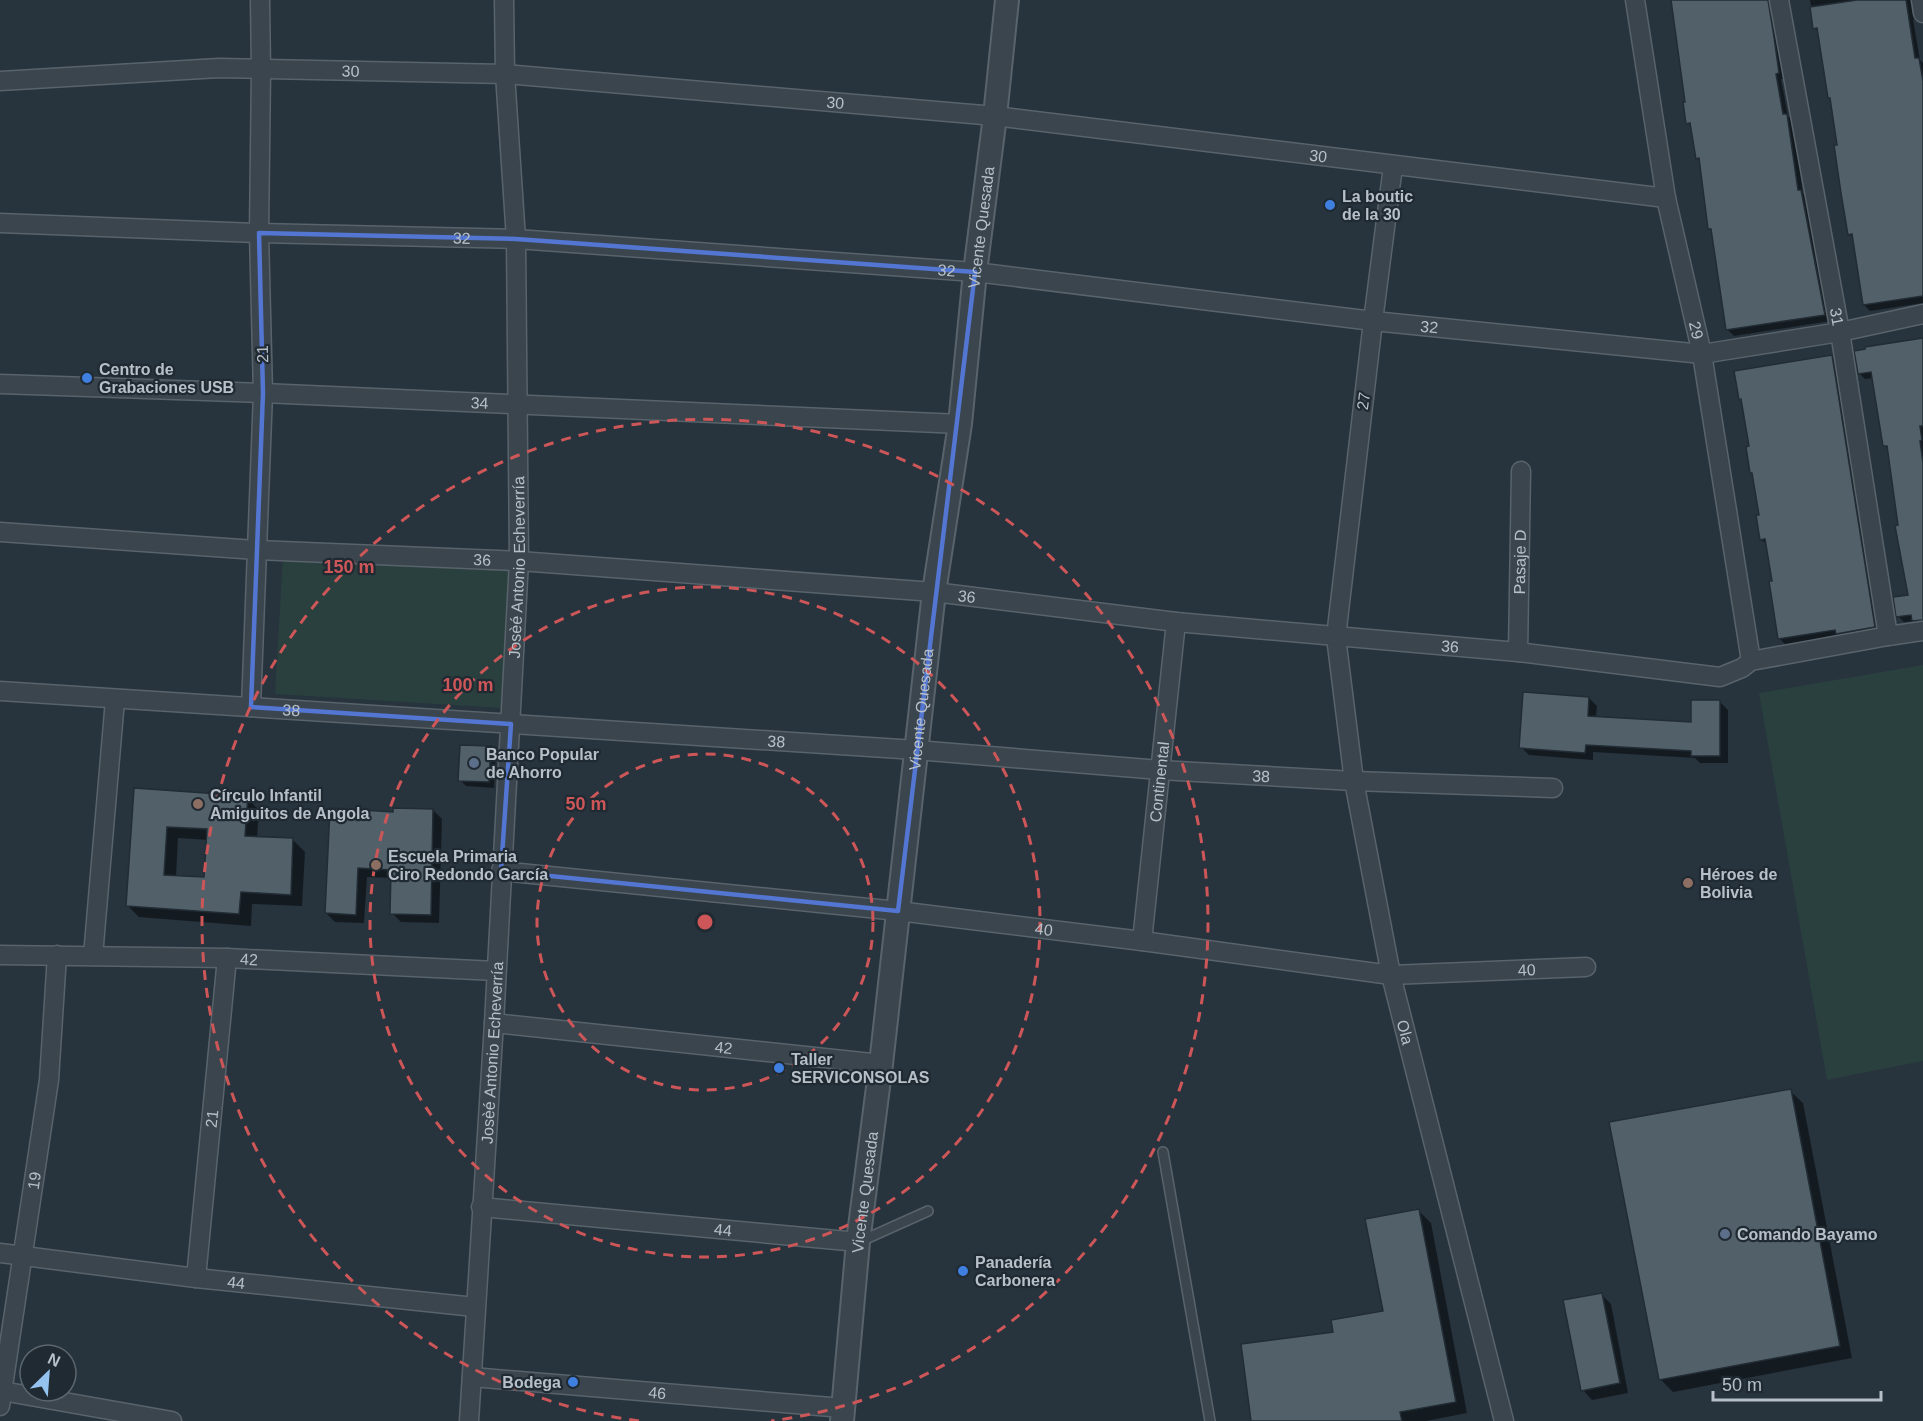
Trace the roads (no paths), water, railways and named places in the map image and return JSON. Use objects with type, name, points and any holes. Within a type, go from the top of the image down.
[{"type":"street","name":"21","points":[[251,707],[263,393],[259,233],[260,0]]},
{"type":"street","name":"Josèé Antonio Echeverría","points":[[469,1421],[494,1023],[519,561],[516,239],[504,0]]},
{"type":"street","name":"Vicente Quesada","points":[[843,1415],[858,1242],[881,1064],[934,592],[960,424],[975,272],[1007,0]]},
{"type":"street","name":"29","points":[[1635,0],[1666,198],[1702,354],[1751,661]]},
{"type":"street","name":"31","points":[[1779,0],[1840,332],[1888,636]]},
{"type":"street","points":[[1920,0],[1923,14]]},
{"type":"street","name":"30","points":[[0,81],[219,68],[506,74],[995,116],[1666,198]]},
{"type":"street","name":"27","points":[[1336,637],[1393,166]]},
{"type":"street","name":"32","points":[[0,223],[259,233],[516,239],[975,272],[1373,321],[1702,354],[1840,332],[1923,314]]},
{"type":"street","name":"34","points":[[0,384],[263,393],[960,424]]},
{"type":"street","name":"Pasaje D","points":[[1518,652],[1521,471]]},
{"type":"street","name":"36","points":[[0,532],[257,550],[519,561],[934,592],[1176,622],[1518,652],[1720,677],[1742,668],[1751,661],[1923,631]]},
{"type":"street","name":"Continental","points":[[1142,941],[1176,622]]},
{"type":"street","name":"Ola","points":[[1336,637],[1354,781],[1391,975],[1504,1421]]},
{"type":"street","name":"38","points":[[0,691],[916,750],[1160,770],[1354,781],[1553,788]]},
{"type":"street","points":[[93,956],[115,700]]},
{"type":"street","name":"40","points":[[501,871],[898,911],[1391,975],[1587,967]]},
{"type":"street","name":"42","points":[[0,954],[227,958],[496,971]]},
{"type":"street","name":"19","points":[[1,1399],[49,1080],[57,955]]},
{"type":"street","name":"21","points":[[196,1278],[227,958]]},
{"type":"street","name":"42","points":[[494,1023],[881,1064]]},
{"type":"street","name":"44","points":[[481,1207],[858,1242]]},
{"type":"street","name":"44","points":[[0,1253],[196,1278],[475,1307]]},
{"type":"street","name":"46","points":[[472,1377],[843,1415]]},
{"type":"street","points":[[1,1399],[172,1421]]},
{"type":"lane","points":[[1163,1152],[1210,1421]]},
{"type":"lane","points":[[858,1242],[928,1211]]},
{"type":"place","name":"La boutic de la 30","points":[[1330,205]]},
{"type":"place","name":"Centro de Grabaciones USB","points":[[87,378]]},
{"type":"place","name":"Banco Popular de Ahorro","points":[[474,763]]},
{"type":"place","name":"Círculo Infantil Amiguitos de Angola","points":[[198,804]]},
{"type":"place","name":"Escuela Primaria Ciro Redondo García","points":[[376,865]]},
{"type":"place","name":"Héroes de Bolivia","points":[[1688,883]]},
{"type":"place","name":"Taller SERVICONSOLAS","points":[[779,1068]]},
{"type":"place","name":"Comando Bayamo","points":[[1725,1234]]},
{"type":"place","name":"Panadería Carbonera","points":[[963,1271]]},
{"type":"place","name":"Bodega","points":[[573,1382]]}]
